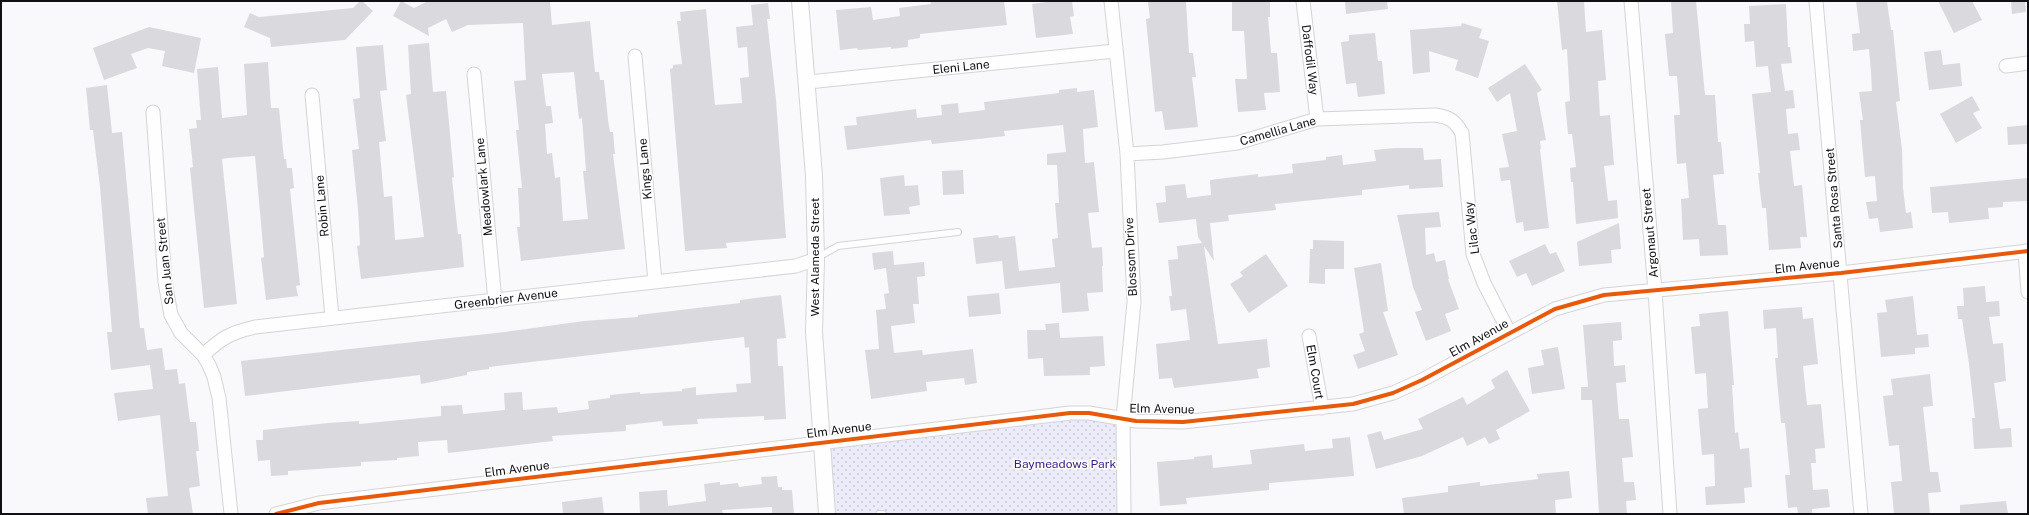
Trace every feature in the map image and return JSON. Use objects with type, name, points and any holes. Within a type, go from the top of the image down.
[{"type":"street","name":"West Alameda Street","points":[[800,1],[808,82],[814,176],[816,258],[814,332],[827,514]]},
{"type":"street","name":"Blossom Drive","points":[[1111,1],[1115,51],[1127,154],[1134,302],[1123,418],[1124,514]]},
{"type":"street","name":"Daffodil Way","points":[[1303,1],[1317,118]]},
{"type":"street","name":"Argonaut Street","points":[[1631,1],[1670,514]]},
{"type":"street","name":"Santa Rosa Street","points":[[1816,1],[1861,514]]},
{"type":"street","name":"Eleni Lane","points":[[808,82],[1115,51]]},
{"type":"street","name":"Kings Lane","points":[[635,56],[655,282]]},
{"type":"street","points":[[2006,66],[2028,63]]},
{"type":"street","name":"Meadowlark Lane","points":[[474,74],[495,301]]},
{"type":"street","name":"Robin Lane","points":[[312,95],[332,318]]},
{"type":"street","name":"San Juan Street","points":[[153,112],[165,282],[171,315],[181,334],[203,355],[214,377],[219,398],[231,514]]},
{"type":"street","name":"Camellia Lane","points":[[1127,154],[1163,152],[1237,143],[1317,118],[1446,116],[1454,120],[1462,133],[1463,140]]},
{"type":"street","name":"Lilac Way","points":[[1463,140],[1473,254],[1484,283],[1509,332]]},
{"type":"street","name":"Elm Avenue","points":[[276,514],[319,503],[1070,413],[1183,422],[1353,404],[1394,393],[1422,380],[1509,332],[1555,309],[1589,298],[1604,295],[1841,273],[2026,251]]},
{"type":"street","points":[[2026,251],[2028,292]]},
{"type":"street","name":"Greenbrier Avenue","points":[[203,355],[225,336],[236,331],[332,318],[495,301],[796,266],[816,258]]},
{"type":"street","name":"Elm Court","points":[[1309,336],[1322,408]]},
{"type":"lane","points":[[816,258],[838,246],[958,232]]},
{"type":"green space","name":"Baymeadows Park","points":[[1070,413],[1123,418],[1124,514],[827,514],[821,443]]},
{"type":"building","points":[[360,1],[362,1],[373,11],[345,40],[271,47],[270,38],[244,27],[250,13],[259,17],[353,8]]},
{"type":"building","points":[[401,1],[414,8],[428,1],[550,1],[552,25],[590,21],[595,72],[599,72],[600,80],[604,80],[610,132],[613,132],[615,154],[613,154],[625,249],[521,261],[517,227],[520,227],[518,188],[522,188],[516,130],[519,130],[514,81],[526,80],[523,23],[468,25],[452,32],[446,19],[428,28],[429,36],[393,16]],"holes":[[[574,72],[579,119],[582,118],[586,171],[583,171],[588,219],[563,221],[560,177],[555,178],[552,153],[547,154],[545,124],[553,123],[551,106],[546,106],[542,74]]]},
{"type":"building","points":[[930,1],[1004,1],[1007,25],[920,34],[920,38],[908,40],[908,47],[858,50],[857,48],[840,50],[836,10],[871,7],[873,20],[900,16],[899,8],[931,4]]},
{"type":"building","points":[[1054,1],[1072,1],[1074,16],[1070,17],[1073,34],[1036,38],[1032,4]]},
{"type":"building","points":[[1186,1],[1189,53],[1193,53],[1196,77],[1192,77],[1198,127],[1165,130],[1162,111],[1155,112],[1146,19],[1150,18],[1148,2]]},
{"type":"building","points":[[1232,1],[1270,1],[1270,17],[1268,17],[1271,53],[1277,53],[1280,92],[1264,93],[1266,110],[1238,112],[1235,79],[1247,79],[1244,31],[1232,31]]},
{"type":"building","points":[[1345,1],[1387,1],[1388,9],[1346,14]]},
{"type":"building","points":[[1557,1],[1584,1],[1586,32],[1602,30],[1606,80],[1598,81],[1600,116],[1610,115],[1614,165],[1604,166],[1608,201],[1617,200],[1618,218],[1576,224],[1573,182],[1571,182],[1570,168],[1576,167],[1572,134],[1568,134],[1565,102],[1570,101],[1567,49],[1562,50]]},
{"type":"building","points":[[1671,1],[1696,1],[1705,95],[1715,95],[1718,142],[1721,142],[1724,174],[1713,175],[1718,225],[1726,225],[1728,255],[1700,256],[1699,239],[1683,240],[1681,199],[1689,198],[1686,163],[1677,164],[1674,115],[1680,115],[1677,76],[1669,76],[1665,34],[1673,33]]},
{"type":"building","points":[[1856,1],[1887,1],[1891,30],[1893,30],[1900,101],[1896,102],[1902,149],[1903,188],[1906,213],[1911,212],[1913,228],[1880,232],[1878,218],[1869,219],[1866,202],[1877,201],[1875,176],[1865,177],[1860,120],[1863,120],[1859,92],[1872,91],[1871,72],[1869,49],[1853,51],[1852,34],[1860,33]]},
{"type":"building","points":[[1938,1],[1972,1],[1982,20],[1954,33]]},
{"type":"building","points":[[2011,1],[2025,1],[2026,12],[2012,14]]},
{"type":"building","points":[[768,3],[770,19],[767,19],[776,100],[786,238],[726,243],[727,248],[685,251],[670,69],[673,68],[673,65],[682,64],[677,21],[681,21],[680,12],[706,9],[715,105],[742,103],[740,78],[749,77],[747,47],[738,48],[736,27],[753,25],[751,5]]},
{"type":"building","points":[[1786,4],[1788,47],[1790,47],[1792,63],[1781,64],[1785,91],[1793,90],[1795,108],[1786,109],[1788,134],[1798,133],[1800,150],[1790,151],[1794,186],[1802,185],[1807,237],[1800,237],[1801,248],[1769,250],[1766,208],[1762,208],[1758,173],[1760,173],[1752,94],[1771,92],[1768,66],[1756,67],[1754,41],[1745,42],[1744,24],[1750,24],[1749,6]]},
{"type":"building","points":[[1462,23],[1482,29],[1479,38],[1489,41],[1478,78],[1455,70],[1458,60],[1429,51],[1430,72],[1413,74],[1410,30],[1461,26]]},
{"type":"building","points":[[149,27],[201,38],[194,73],[162,66],[165,51],[148,48],[131,54],[137,68],[104,80],[93,48]]},
{"type":"building","points":[[1375,33],[1378,61],[1382,61],[1385,94],[1358,97],[1356,83],[1346,84],[1341,42],[1349,41],[1349,35]]},
{"type":"building","points":[[429,43],[433,92],[446,91],[454,177],[452,178],[458,234],[461,234],[464,267],[361,279],[357,246],[360,245],[358,209],[352,150],[359,149],[353,99],[360,98],[356,47],[383,45],[387,90],[380,91],[386,141],[379,142],[384,197],[392,196],[395,240],[424,237],[406,95],[411,94],[408,45]]},
{"type":"building","points":[[1941,50],[1943,65],[1960,63],[1962,86],[1929,90],[1924,52]]},
{"type":"building","points":[[268,62],[271,108],[279,108],[284,159],[286,159],[287,168],[292,168],[294,188],[290,189],[300,285],[296,286],[298,296],[266,300],[261,258],[264,257],[255,156],[228,158],[222,159],[237,304],[204,308],[190,168],[193,167],[189,129],[197,128],[196,120],[201,120],[197,69],[218,67],[222,118],[247,115],[244,64]]},
{"type":"building","points":[[1525,64],[1542,90],[1537,93],[1546,140],[1540,141],[1540,149],[1549,228],[1524,231],[1523,222],[1516,223],[1510,180],[1501,181],[1499,168],[1509,167],[1502,134],[1517,131],[1510,93],[1497,102],[1488,88]]},
{"type":"building","points":[[107,85],[112,133],[122,132],[140,328],[144,328],[147,350],[162,348],[165,370],[177,369],[179,384],[185,383],[190,422],[196,422],[199,451],[196,451],[200,486],[189,488],[193,514],[148,514],[146,498],[168,496],[160,415],[118,421],[114,393],[153,389],[150,365],[111,370],[107,332],[112,332],[100,187],[93,130],[90,130],[86,88]]},
{"type":"building","points":[[1077,88],[1077,92],[1094,90],[1098,127],[1083,129],[1085,163],[1094,162],[1099,212],[1088,213],[1092,248],[1102,247],[1103,266],[1103,292],[1087,293],[1089,311],[1062,313],[1060,283],[1005,289],[1002,261],[976,264],[973,238],[998,235],[999,238],[1015,236],[1019,271],[1055,267],[1052,239],[1058,238],[1055,203],[1059,203],[1057,165],[1047,165],[1047,154],[1066,152],[1063,125],[1004,131],[1005,136],[932,144],[931,140],[847,150],[844,126],[857,125],[856,117],[916,109],[917,118],[942,115],[941,105],[958,103],[959,113],[985,110],[984,102],[1059,93],[1059,90]]},
{"type":"building","points":[[1972,96],[1980,110],[1973,113],[1982,128],[1956,143],[1940,114]]},
{"type":"building","points":[[2028,125],[2028,144],[2008,145],[2007,127]]},
{"type":"building","points":[[1423,148],[1424,160],[1441,159],[1443,187],[1409,189],[1409,185],[1362,190],[1362,195],[1275,204],[1276,210],[1228,215],[1229,221],[1210,223],[1214,261],[1204,246],[1218,344],[1267,339],[1270,367],[1257,369],[1259,378],[1174,388],[1172,378],[1159,379],[1156,344],[1190,340],[1186,309],[1171,311],[1169,296],[1172,296],[1168,260],[1178,259],[1177,246],[1202,243],[1198,237],[1196,219],[1159,223],[1156,203],[1166,202],[1165,186],[1185,184],[1187,198],[1211,195],[1210,180],[1258,174],[1258,177],[1293,173],[1292,164],[1326,160],[1326,157],[1342,155],[1343,165],[1376,161],[1374,150]]},
{"type":"building","points":[[963,170],[964,194],[943,195],[942,171]]},
{"type":"building","points":[[904,175],[905,186],[918,185],[920,205],[909,207],[910,214],[884,216],[880,178]]},
{"type":"building","points":[[2028,178],[2028,201],[2003,202],[2003,207],[1988,208],[1989,219],[1949,223],[1948,212],[1932,213],[1930,187]]},
{"type":"building","points":[[1439,212],[1441,227],[1425,228],[1426,255],[1434,253],[1436,262],[1445,260],[1448,279],[1459,309],[1445,314],[1451,331],[1426,341],[1415,312],[1422,310],[1413,287],[1397,215]]},
{"type":"building","points":[[1619,223],[1621,249],[1611,250],[1612,263],[1579,266],[1577,242]]},
{"type":"building","points":[[1313,240],[1344,241],[1344,269],[1325,269],[1325,284],[1309,283],[1310,249],[1313,249]]},
{"type":"building","points":[[1545,244],[1550,254],[1556,252],[1565,271],[1532,286],[1526,273],[1517,277],[1509,261]]},
{"type":"building","points":[[893,251],[894,265],[924,262],[925,276],[917,277],[919,304],[913,304],[915,323],[891,326],[894,353],[922,350],[923,355],[973,349],[977,383],[965,385],[964,378],[926,382],[927,391],[871,399],[865,350],[879,349],[876,310],[886,309],[884,294],[889,293],[886,268],[874,270],[872,253]]},
{"type":"building","points":[[1266,254],[1288,286],[1249,313],[1230,284],[1243,276],[1240,272]]},
{"type":"building","points":[[1381,263],[1388,311],[1383,312],[1398,355],[1358,369],[1353,355],[1365,351],[1359,334],[1364,332],[1354,268]]},
{"type":"building","points":[[1985,286],[1986,302],[1999,301],[2000,316],[1989,317],[1993,344],[2003,343],[2006,381],[1994,383],[2000,429],[2011,428],[2012,447],[1974,449],[1972,418],[1975,418],[1969,364],[1962,319],[1958,319],[1957,306],[1964,306],[1963,288]]},
{"type":"building","points":[[999,293],[1001,314],[969,317],[967,296]]},
{"type":"building","points":[[781,295],[786,338],[777,339],[778,366],[783,366],[786,419],[764,420],[764,416],[697,419],[698,424],[663,426],[662,421],[626,425],[626,431],[552,436],[553,441],[448,453],[447,440],[418,442],[419,456],[397,458],[397,460],[361,462],[361,466],[288,471],[288,475],[271,476],[270,460],[258,461],[256,440],[263,440],[263,430],[328,423],[359,421],[359,424],[441,416],[441,406],[462,405],[463,414],[505,410],[504,393],[522,392],[523,410],[557,407],[558,413],[589,409],[588,401],[610,398],[610,395],[640,392],[640,394],[682,391],[682,389],[696,387],[696,395],[737,392],[736,384],[751,383],[749,347],[745,348],[744,337],[489,367],[489,369],[467,372],[467,375],[421,384],[420,375],[245,396],[241,361],[505,332],[584,321],[638,317],[638,315],[740,303],[740,300]]},
{"type":"building","points":[[1913,296],[1917,335],[1928,334],[1929,347],[1915,348],[1915,354],[1881,357],[1877,313],[1887,312],[1885,300]]},
{"type":"building","points":[[1802,307],[1803,319],[1813,318],[1818,364],[1803,366],[1807,405],[1821,404],[1825,448],[1815,449],[1816,463],[1811,463],[1813,490],[1828,489],[1830,507],[1812,509],[1812,514],[1798,514],[1797,507],[1788,508],[1785,475],[1790,475],[1785,423],[1781,423],[1775,358],[1778,358],[1776,328],[1764,329],[1763,310]]},
{"type":"building","points":[[1728,311],[1734,385],[1732,385],[1735,433],[1738,432],[1740,449],[1749,448],[1752,487],[1744,488],[1745,503],[1706,505],[1705,487],[1715,486],[1714,454],[1702,455],[1698,409],[1708,408],[1706,373],[1695,374],[1691,327],[1700,326],[1699,314]]},
{"type":"building","points":[[1621,322],[1622,340],[1613,341],[1614,366],[1625,365],[1626,382],[1616,383],[1619,419],[1629,419],[1633,457],[1622,458],[1624,482],[1634,482],[1636,500],[1626,501],[1627,514],[1599,514],[1592,400],[1581,400],[1581,387],[1588,387],[1583,325]]},
{"type":"building","points":[[1059,323],[1060,338],[1103,336],[1105,366],[1090,367],[1090,375],[1044,376],[1043,358],[1028,359],[1027,330],[1046,330],[1045,324]]},
{"type":"building","points":[[1558,347],[1565,389],[1532,394],[1528,368],[1544,365],[1541,350]]},
{"type":"building","points":[[1507,370],[1530,411],[1496,430],[1500,439],[1489,444],[1485,437],[1467,446],[1463,437],[1422,456],[1376,469],[1367,435],[1381,431],[1384,440],[1423,429],[1418,419],[1463,397],[1467,405],[1495,388],[1491,380]]},
{"type":"building","points":[[1930,374],[1933,406],[1923,407],[1930,472],[1938,472],[1941,492],[1928,493],[1930,514],[1894,514],[1891,482],[1902,481],[1899,445],[1889,446],[1883,396],[1893,395],[1891,379]]},
{"type":"building","points":[[1350,437],[1354,476],[1269,483],[1269,490],[1186,498],[1187,504],[1160,506],[1157,462],[1194,459],[1194,457],[1212,455],[1213,468],[1252,464],[1250,450],[1304,444],[1305,451],[1333,448],[1332,439]]},
{"type":"building","points":[[1569,471],[1572,498],[1555,500],[1556,514],[1404,514],[1402,498],[1448,492],[1448,486],[1480,482],[1480,486],[1538,479],[1537,474]]},
{"type":"building","points":[[777,476],[778,487],[782,487],[782,490],[792,490],[794,514],[772,514],[772,507],[722,510],[723,514],[640,514],[639,492],[667,490],[668,506],[706,501],[704,484],[720,482],[720,485],[738,483],[739,487],[762,484],[761,477]]},
{"type":"building","points":[[602,497],[604,514],[563,514],[562,502]]},
{"type":"building","points":[[2006,501],[2008,514],[1960,514],[1960,505]]},
{"type":"cycle path","points":[[276,514],[319,503],[1070,413],[1089,413],[1136,421],[1183,422],[1353,404],[1393,393],[1422,380],[1555,309],[1604,295],[1841,273],[2028,251]]}]
